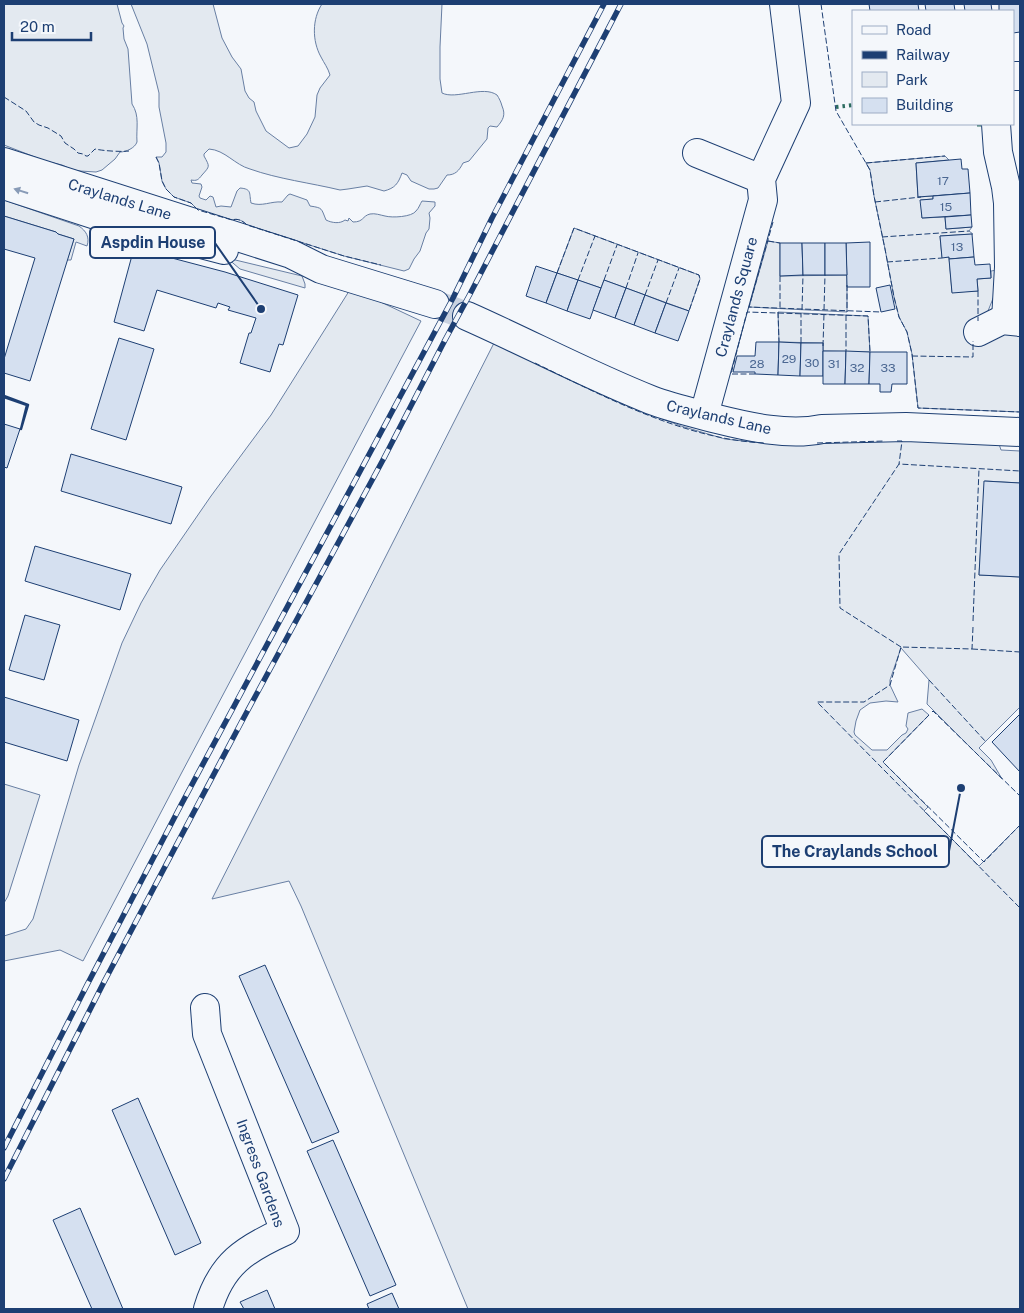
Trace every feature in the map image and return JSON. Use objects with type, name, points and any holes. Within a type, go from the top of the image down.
[{"type":"street","name":"Craylands Square","points":[[704,415],[763,200],[761,179],[796,103],[784,4]]},
{"type":"street","points":[[978,332],[998,322],[1013,321],[1009,266],[1008,203],[998,152],[996,125]]},
{"type":"street","points":[[697,153],[761,179]]},
{"type":"street","name":"Craylands Lane","points":[[4,162],[290,254],[321,269],[435,304]]},
{"type":"street","name":"Craylands Lane","points":[[31,171],[53,190],[117,210],[119,212],[117,222]]},
{"type":"street","name":"Craylands Lane","points":[[4,185],[117,222],[193,243],[296,267],[321,269]]},
{"type":"street","name":"Craylands Lane","points":[[467,316],[585,372],[651,400],[750,427],[813,431],[822,429],[906,428],[1020,432]]},
{"type":"street","name":"Ingress Gardens","points":[[205,1008],[207,1034],[286,1231],[268,1238],[237,1259],[220,1280],[212,1295],[208,1309]]},
{"type":"green space","points":[[4,4],[117,4],[124,26],[124,39],[128,49],[132,104],[137,118],[137,142],[134,146],[120,152],[102,170],[96,172],[73,170],[4,145]]},
{"type":"green space","points":[[131,4],[213,4],[222,38],[241,69],[245,91],[254,102],[256,111],[266,131],[289,148],[298,146],[307,134],[315,117],[317,95],[330,75],[318,51],[314,30],[316,16],[322,4],[442,4],[440,79],[442,93],[455,95],[484,91],[491,92],[497,95],[500,100],[504,112],[503,117],[497,127],[490,126],[488,128],[487,139],[469,161],[463,163],[455,173],[447,175],[438,188],[434,189],[429,189],[411,181],[407,175],[402,173],[396,185],[384,191],[367,186],[340,190],[283,178],[245,167],[215,150],[209,149],[204,154],[208,168],[198,179],[191,180],[192,183],[201,184],[200,198],[206,200],[210,196],[213,197],[216,207],[231,207],[240,188],[248,191],[251,203],[255,204],[282,202],[290,194],[307,200],[310,206],[321,209],[326,220],[336,223],[348,221],[349,218],[353,222],[357,222],[372,214],[388,217],[406,216],[414,213],[422,201],[435,202],[435,206],[429,213],[429,229],[420,251],[409,269],[404,271],[344,256],[247,225],[240,220],[232,220],[198,210],[191,203],[174,197],[166,189],[156,157],[162,157],[166,152],[159,107],[159,93],[147,44]]},
{"type":"green space","points":[[945,156],[949,160],[916,163],[918,197],[933,196],[933,199],[921,200],[922,218],[945,217],[946,229],[972,227],[969,231],[973,234],[940,236],[942,257],[949,257],[952,292],[978,291],[977,279],[991,278],[991,271],[1003,269],[986,316],[995,332],[1020,331],[1020,412],[918,408],[912,354],[907,332],[899,317],[894,297],[870,170],[866,163]]},
{"type":"green space","points":[[4,200],[79,226],[87,234],[87,246],[76,242],[71,260],[67,260],[74,239],[4,216]]},
{"type":"green space","points":[[574,228],[699,275],[700,279],[689,311],[604,280],[601,288],[557,273]]},
{"type":"green space","points":[[768,241],[780,243],[780,276],[847,275],[847,312],[749,307]]},
{"type":"green space","points":[[227,258],[302,276],[305,288],[240,269]]},
{"type":"green space","points":[[351,288],[421,321],[83,961],[60,950],[4,961],[4,936],[26,929],[33,919],[79,765],[122,643],[141,603],[160,570],[211,496],[271,415]]},
{"type":"green space","points":[[778,312],[868,316],[870,352],[823,351],[823,343],[779,342]]},
{"type":"green space","points":[[494,343],[619,402],[681,426],[725,439],[790,443],[924,440],[999,444],[1001,450],[1020,451],[1020,483],[985,481],[979,575],[1020,577],[1020,707],[979,748],[991,760],[1002,779],[927,704],[929,680],[901,648],[890,680],[890,685],[898,702],[870,703],[860,710],[854,732],[872,750],[887,750],[906,733],[908,729],[906,726],[908,713],[922,709],[929,715],[883,762],[928,807],[924,811],[979,866],[1020,825],[1020,1309],[468,1309],[289,881],[212,899]]},
{"type":"green space","points":[[4,784],[40,795],[8,896],[4,903]]},
{"type":"building","points":[[869,4],[918,4],[919,10],[870,10]]},
{"type":"building","points":[[925,4],[954,4],[955,10],[926,10]]},
{"type":"building","points":[[964,4],[991,4],[992,10],[965,10]]},
{"type":"building","points":[[999,4],[1020,4],[1020,32],[1014,33],[1014,10],[999,10]]},
{"type":"building","points":[[961,159],[962,169],[968,169],[970,193],[918,197],[916,163]]},
{"type":"building","points":[[970,193],[971,215],[922,218],[920,200],[933,199],[933,196]]},
{"type":"building","points":[[971,215],[972,227],[946,229],[945,217]]},
{"type":"building","points":[[4,216],[74,239],[30,381],[4,373],[4,359],[35,258],[4,249]]},
{"type":"building","points":[[972,234],[974,257],[942,258],[940,236]]},
{"type":"building","points":[[870,242],[870,287],[847,287],[846,243]]},
{"type":"building","points":[[780,243],[802,243],[803,275],[780,276]]},
{"type":"building","points":[[802,243],[825,243],[825,275],[803,275]]},
{"type":"building","points":[[825,243],[846,243],[847,275],[825,275]]},
{"type":"building","points":[[134,248],[225,272],[298,295],[283,345],[279,344],[270,372],[240,363],[249,333],[251,333],[256,318],[228,310],[230,307],[218,303],[216,308],[157,290],[144,331],[114,322]]},
{"type":"building","points":[[974,257],[975,265],[990,264],[991,278],[977,279],[978,291],[952,293],[949,259]]},
{"type":"building","points":[[536,266],[557,273],[546,303],[526,296]]},
{"type":"building","points":[[557,273],[578,280],[567,311],[546,303]]},
{"type":"building","points":[[578,280],[601,288],[590,319],[567,311]]},
{"type":"building","points":[[604,280],[626,288],[615,318],[593,310]]},
{"type":"building","points":[[890,285],[895,309],[881,312],[876,288]]},
{"type":"building","points":[[626,288],[645,295],[634,325],[615,318]]},
{"type":"building","points":[[645,295],[666,303],[655,333],[634,325]]},
{"type":"building","points":[[666,303],[689,311],[678,341],[655,333]]},
{"type":"building","points":[[119,338],[154,349],[126,440],[91,429]]},
{"type":"building","points":[[756,342],[779,342],[778,375],[733,372],[737,356],[755,356]]},
{"type":"building","points":[[779,342],[801,343],[800,376],[778,375]]},
{"type":"building","points":[[801,343],[823,343],[823,376],[800,376]]},
{"type":"building","points":[[823,351],[846,351],[845,384],[823,384]]},
{"type":"building","points":[[846,351],[870,352],[869,384],[845,384]]},
{"type":"building","points":[[870,352],[907,352],[907,384],[892,384],[891,392],[880,392],[880,384],[869,384]]},
{"type":"building","points":[[4,424],[20,429],[7,468],[4,467]]},
{"type":"building","points":[[71,454],[182,487],[171,524],[61,491]]},
{"type":"building","points":[[984,481],[1020,483],[1020,577],[979,575]]},
{"type":"building","points":[[35,546],[131,574],[120,610],[25,581]]},
{"type":"building","points":[[25,615],[60,625],[44,680],[9,670]]},
{"type":"building","points":[[4,697],[79,720],[67,761],[4,742]]},
{"type":"building","points":[[1020,714],[1020,772],[992,742]]},
{"type":"building","points":[[265,965],[339,1132],[312,1143],[239,976]]},
{"type":"building","points":[[138,1098],[201,1243],[175,1255],[112,1110]]},
{"type":"building","points":[[333,1140],[396,1285],[370,1296],[307,1151]]},
{"type":"building","points":[[80,1208],[123,1309],[92,1309],[53,1220]]},
{"type":"building","points":[[267,1290],[275,1309],[244,1309],[240,1302]]},
{"type":"building","points":[[392,1293],[399,1309],[369,1309],[367,1304]]},
{"type":"tunnel","points":[[435,304],[467,316]]},
{"type":"railway","points":[[4,1148],[181,805],[453,298],[492,218],[604,4]]},
{"type":"railway","points":[[4,1179],[104,982],[384,458],[621,4]]},
{"type":"hedge","points":[[836,107],[852,105]]},
{"type":"fence","points":[[821,4],[836,111],[870,170],[894,297],[899,317],[907,332],[912,354],[918,408],[1020,412]]},
{"type":"fence","points":[[4,97],[26,111],[34,122],[61,136],[65,143],[78,153],[88,156],[95,149],[129,151]]},
{"type":"fence","points":[[866,163],[945,156]]},
{"type":"fence","points":[[156,157],[166,189],[174,197],[191,203],[198,210],[242,221],[247,225],[344,256],[381,265]]},
{"type":"fence","points":[[875,202],[921,197]]},
{"type":"fence","points":[[773,222],[749,307],[881,312]]},
{"type":"fence","points":[[557,273],[574,228],[699,275],[700,279],[689,311]]},
{"type":"fence","points":[[882,237],[969,231]]},
{"type":"fence","points":[[578,280],[595,236]]},
{"type":"fence","points":[[768,241],[780,243]]},
{"type":"fence","points":[[604,280],[617,245]]},
{"type":"fence","points":[[626,288],[638,253]]},
{"type":"fence","points":[[887,262],[942,258]]},
{"type":"fence","points":[[645,295],[658,260]]},
{"type":"fence","points":[[666,303],[679,268]]},
{"type":"fence","points":[[802,310],[803,275]]},
{"type":"fence","points":[[824,310],[825,275]]},
{"type":"fence","points":[[780,276],[780,309]]},
{"type":"fence","points":[[847,285],[847,312]]},
{"type":"fence","points":[[978,291],[978,321]]},
{"type":"fence","points":[[755,374],[731,374],[747,312],[868,316],[870,352]]},
{"type":"fence","points":[[778,312],[779,342]]},
{"type":"fence","points":[[801,313],[801,343]]},
{"type":"fence","points":[[823,346],[824,314]]},
{"type":"fence","points":[[846,315],[846,351]]},
{"type":"fence","points":[[912,356],[973,357],[973,341]]},
{"type":"fence","points":[[535,363],[647,415],[706,434],[735,440],[765,443]]},
{"type":"fence","points":[[817,443],[885,441]]},
{"type":"fence","points":[[897,441],[902,441],[899,464]]},
{"type":"fence","points":[[901,647],[840,608],[839,554],[899,464],[1020,471]]},
{"type":"fence","points":[[973,621],[979,469]]},
{"type":"fence","points":[[973,627],[972,649],[901,647],[890,685],[864,702],[817,702],[1020,908]]},
{"type":"fence","points":[[972,649],[1020,652]]},
{"type":"fence","points":[[929,680],[986,742]]},
{"type":"fence","points":[[932,712],[1020,796]]},
{"type":"fence","points":[[929,715],[883,762],[984,862],[1020,825]]},
{"type":"wall","points":[[4,396],[28,405],[21,429],[27,405],[4,397]]},
{"type":"place","name":"Aspdin House","points":[[261,309]]},
{"type":"place","name":"The Craylands School","points":[[961,788]]}]
